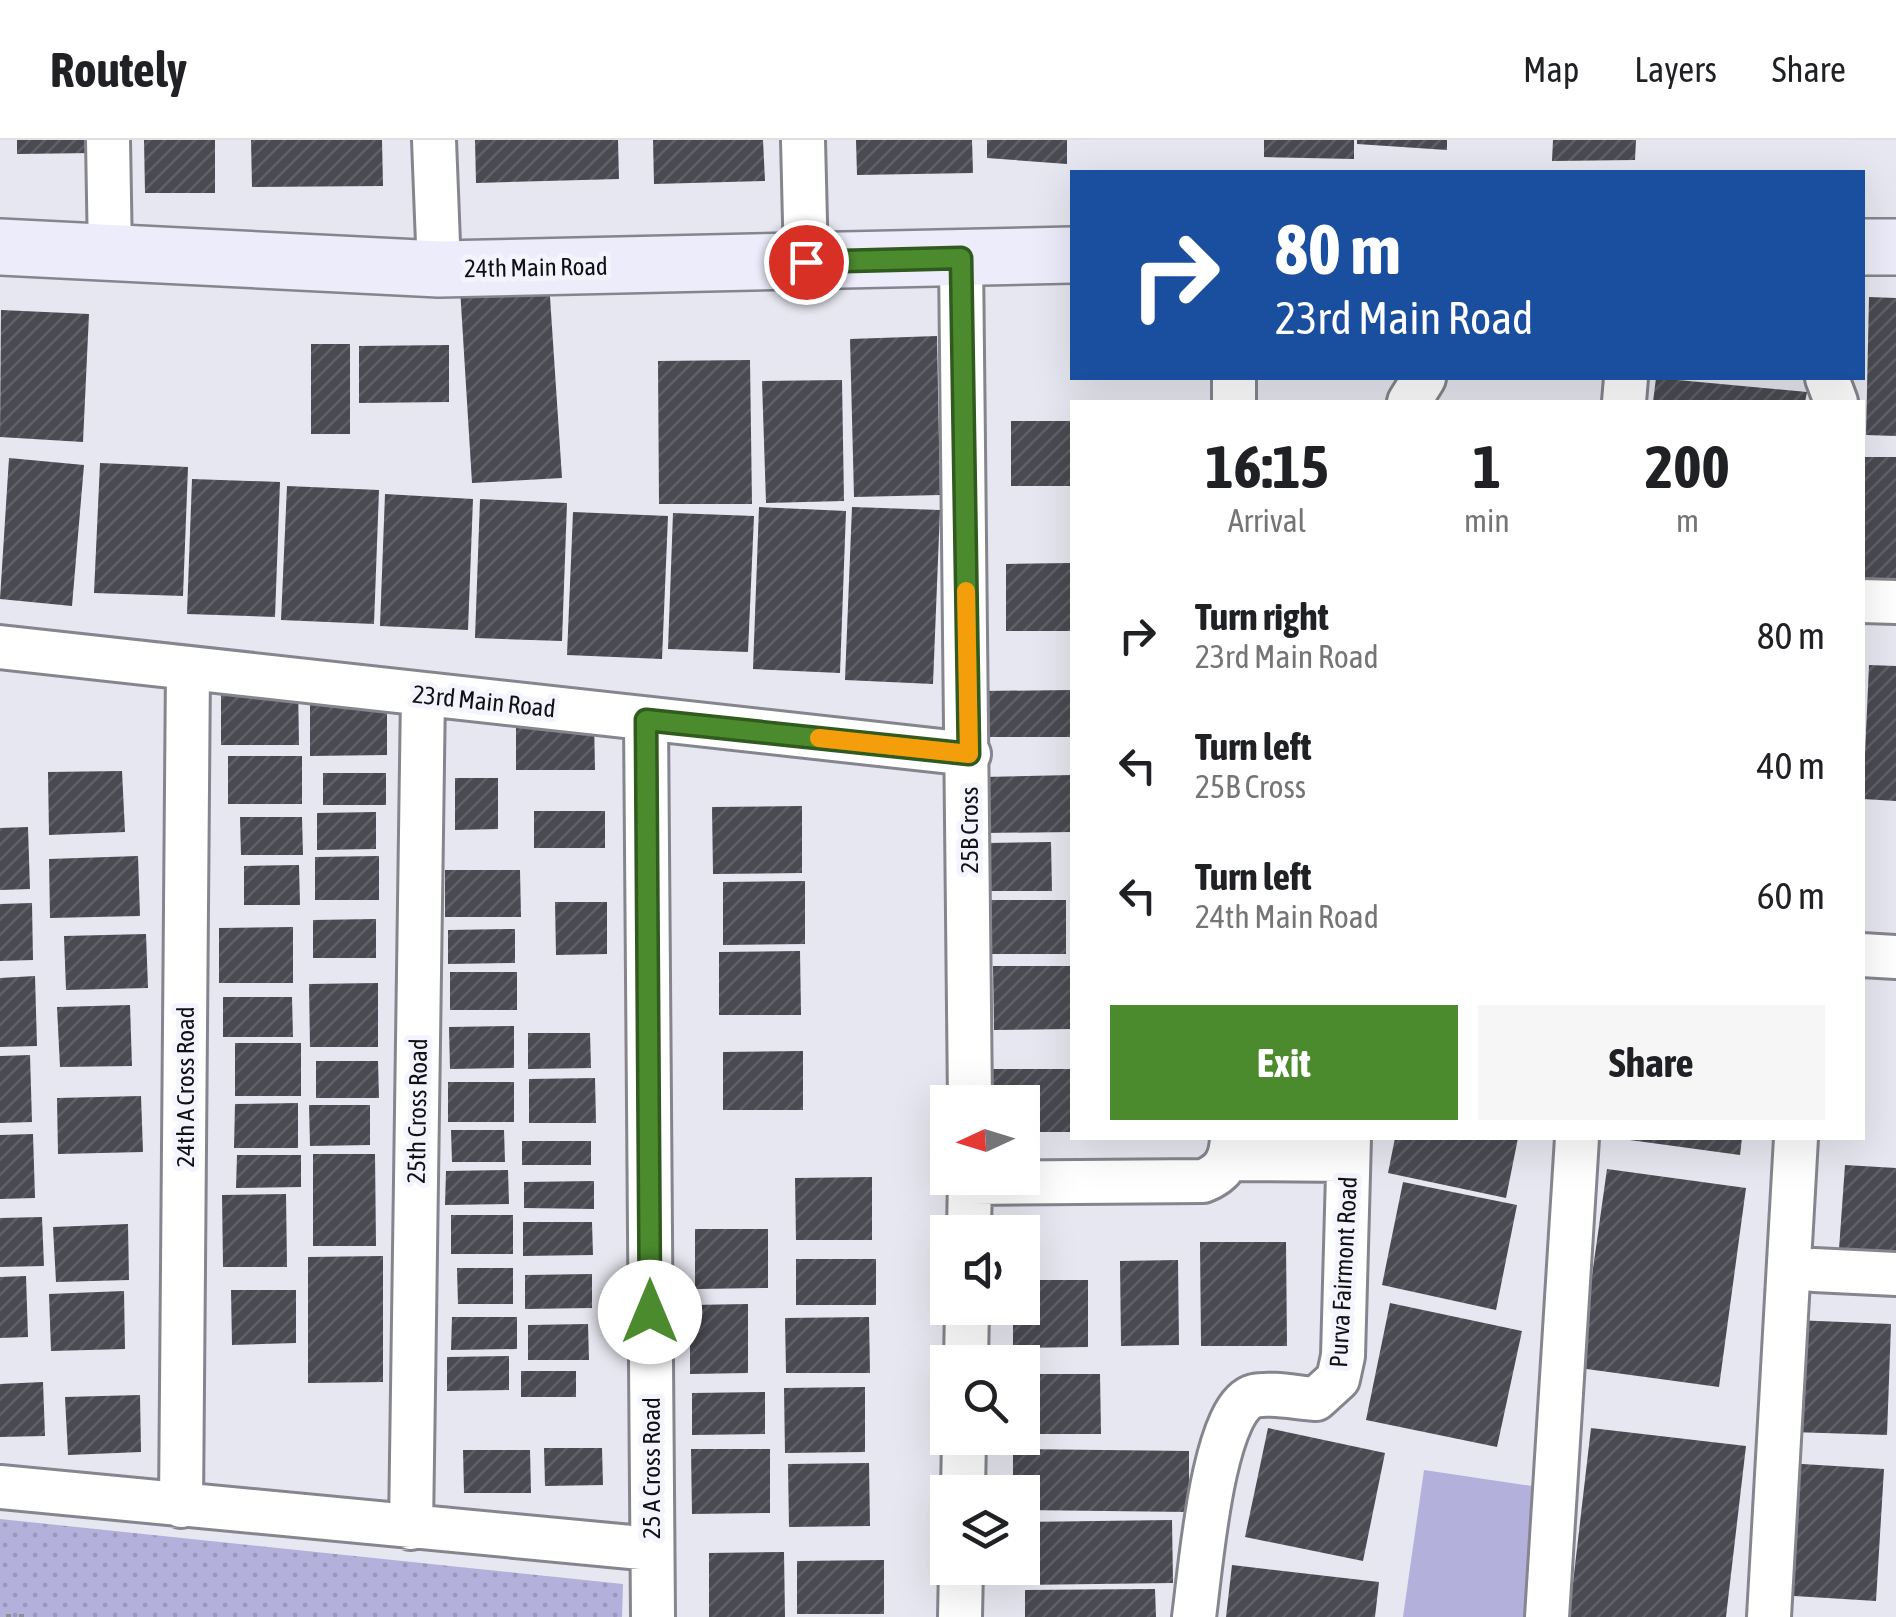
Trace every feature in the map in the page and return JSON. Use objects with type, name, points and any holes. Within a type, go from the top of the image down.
[{"type":"street","points":[[108,140],[110,254]]},
{"type":"street","points":[[434,140],[439,269]]},
{"type":"street","points":[[802,140],[806,262]]},
{"type":"street","name":"24th Main Road","points":[[0,247],[439,269],[1070,255]]},
{"type":"street","points":[[1865,247],[1896,247]]},
{"type":"street","name":"25B Cross","points":[[961,258],[970,1085]]},
{"type":"street","points":[[1865,600],[1896,602]]},
{"type":"street","name":"23rd Main Road","points":[[0,648],[969,754]]},
{"type":"street","name":"24th A Cross Road","points":[[181,1506],[188,668]]},
{"type":"street","name":"25th Cross Road","points":[[411,1528],[423,694]]},
{"type":"street","name":"25 A Cross Road","points":[[646,720],[653,1617]]},
{"type":"street","points":[[1865,956],[1896,957]]},
{"type":"street","points":[[1546,1617],[1577,1140]]},
{"type":"street","points":[[1769,1617],[1796,1140]]},
{"type":"street","points":[[1040,1180],[1203,1181],[1218,1175],[1230,1148],[1348,1149]]},
{"type":"street","name":"Purva Fairmont Road","points":[[1194,1617],[1220,1449],[1235,1409],[1253,1396],[1316,1399],[1338,1378],[1348,1149]]},
{"type":"street","points":[[1814,1270],[1896,1274]]},
{"type":"street","points":[[0,1487],[652,1549]]},
{"type":"street","points":[[960,1617],[961,1585]]},
{"type":"path","points":[[6,1617],[26,1617]]},
{"type":"shaded area","points":[[1424,1470],[1552,1489],[1534,1617],[1403,1617]]},
{"type":"shaded area","points":[[0,1519],[623,1584],[622,1617],[0,1617]]},
{"type":"building","points":[[17,140],[93,140],[94,153],[17,154]]},
{"type":"building","points":[[144,140],[215,140],[215,193],[145,193]]},
{"type":"building","points":[[251,140],[382,140],[383,186],[252,187]]},
{"type":"building","points":[[475,140],[618,140],[619,179],[476,183]]},
{"type":"building","points":[[653,140],[763,140],[765,181],[654,184]]},
{"type":"building","points":[[856,140],[972,140],[973,173],[857,175]]},
{"type":"building","points":[[987,140],[1067,140],[1067,164],[987,158]]},
{"type":"building","points":[[1264,140],[1354,140],[1354,159],[1264,157]]},
{"type":"building","points":[[1357,140],[1447,140],[1447,150],[1357,144]]},
{"type":"building","points":[[1553,140],[1636,140],[1635,160],[1552,161]]},
{"type":"building","points":[[549,282],[562,478],[472,483],[460,288]]},
{"type":"building","points":[[1869,297],[1896,298],[1896,436],[1866,435]]},
{"type":"building","points":[[1,310],[89,314],[83,442],[0,437]]},
{"type":"building","points":[[937,336],[940,495],[854,497],[850,339]]},
{"type":"building","points":[[311,344],[350,344],[350,434],[311,434]]},
{"type":"building","points":[[449,345],[449,402],[359,403],[359,346]]},
{"type":"building","points":[[750,360],[752,504],[659,504],[658,361]]},
{"type":"building","points":[[842,380],[844,501],[766,503],[762,381]]},
{"type":"building","points":[[1656,380],[1807,392],[1805,400],[1653,400]]},
{"type":"building","points":[[1011,421],[1070,421],[1070,486],[1011,486]]},
{"type":"building","points":[[1865,457],[1896,457],[1896,584],[1865,584]]},
{"type":"building","points":[[9,458],[84,465],[72,606],[0,599]]},
{"type":"building","points":[[100,463],[188,467],[183,596],[94,593]]},
{"type":"building","points":[[192,479],[280,482],[275,617],[187,614]]},
{"type":"building","points":[[287,486],[379,490],[374,624],[281,620]]},
{"type":"building","points":[[385,494],[473,499],[468,630],[380,626]]},
{"type":"building","points":[[480,499],[567,503],[562,641],[475,638]]},
{"type":"building","points":[[759,507],[846,511],[840,673],[753,669]]},
{"type":"building","points":[[852,507],[940,510],[933,684],[845,680]]},
{"type":"building","points":[[573,512],[668,516],[662,659],[567,655]]},
{"type":"building","points":[[673,513],[754,516],[748,652],[668,649]]},
{"type":"building","points":[[1070,563],[1070,631],[1006,631],[1006,564]]},
{"type":"building","points":[[1869,665],[1896,666],[1896,801],[1865,799]]},
{"type":"building","points":[[298,683],[299,745],[221,745],[221,684]]},
{"type":"building","points":[[1070,690],[1070,737],[985,737],[984,691]]},
{"type":"building","points":[[387,704],[387,755],[310,756],[310,705]]},
{"type":"building","points":[[594,719],[595,770],[516,770],[516,720]]},
{"type":"building","points":[[228,756],[302,756],[302,804],[228,804]]},
{"type":"building","points":[[122,771],[125,832],[49,835],[48,772]]},
{"type":"building","points":[[323,773],[386,773],[386,805],[323,805]]},
{"type":"building","points":[[1070,775],[1070,832],[984,833],[983,777]]},
{"type":"building","points":[[455,778],[498,778],[498,829],[455,830]]},
{"type":"building","points":[[802,806],[802,873],[713,874],[712,807]]},
{"type":"building","points":[[534,811],[605,811],[605,848],[534,848]]},
{"type":"building","points":[[376,812],[376,849],[317,850],[317,813]]},
{"type":"building","points":[[240,817],[302,817],[303,855],[241,855]]},
{"type":"building","points":[[28,827],[30,889],[0,890],[0,828]]},
{"type":"building","points":[[1051,842],[1052,891],[987,891],[987,843]]},
{"type":"building","points":[[138,856],[140,916],[50,918],[49,859]]},
{"type":"building","points":[[379,856],[379,900],[315,900],[315,857]]},
{"type":"building","points":[[299,865],[300,905],[244,905],[244,866]]},
{"type":"building","points":[[445,870],[520,870],[521,917],[445,917]]},
{"type":"building","points":[[805,881],[805,944],[723,945],[723,882]]},
{"type":"building","points":[[982,900],[1066,900],[1066,954],[983,954]]},
{"type":"building","points":[[555,902],[607,902],[607,954],[556,955]]},
{"type":"building","points":[[32,903],[33,960],[0,961],[0,904]]},
{"type":"building","points":[[376,919],[376,958],[313,958],[313,920]]},
{"type":"building","points":[[293,927],[293,983],[219,983],[219,928]]},
{"type":"building","points":[[515,929],[515,963],[448,964],[448,930]]},
{"type":"building","points":[[146,934],[148,988],[66,990],[64,936]]},
{"type":"building","points":[[800,951],[801,1015],[719,1015],[719,952]]},
{"type":"building","points":[[993,966],[1070,966],[1070,1029],[994,1030]]},
{"type":"building","points":[[450,972],[517,972],[517,1010],[450,1010]]},
{"type":"building","points":[[35,976],[37,1046],[0,1047],[0,978]]},
{"type":"building","points":[[378,983],[378,1047],[310,1047],[309,984]]},
{"type":"building","points":[[223,997],[292,997],[293,1037],[223,1037]]},
{"type":"building","points":[[130,1005],[132,1066],[60,1067],[57,1007]]},
{"type":"building","points":[[514,1026],[514,1068],[450,1069],[449,1027]]},
{"type":"building","points":[[528,1033],[590,1033],[591,1068],[528,1069]]},
{"type":"building","points":[[235,1043],[301,1043],[301,1096],[235,1096]]},
{"type":"building","points":[[803,1051],[803,1110],[723,1110],[723,1052]]},
{"type":"building","points":[[30,1055],[32,1122],[0,1123],[0,1056]]},
{"type":"building","points":[[316,1061],[378,1061],[379,1098],[316,1098]]},
{"type":"building","points":[[984,1069],[1070,1069],[1070,1132],[1040,1132],[1040,1085],[984,1085]]},
{"type":"building","points":[[595,1078],[596,1123],[529,1123],[529,1079]]},
{"type":"building","points":[[448,1082],[514,1082],[514,1122],[448,1122]]},
{"type":"building","points":[[141,1096],[143,1152],[58,1154],[57,1098]]},
{"type":"building","points":[[298,1103],[298,1148],[234,1148],[235,1104]]},
{"type":"building","points":[[309,1105],[370,1105],[370,1145],[310,1146]]},
{"type":"building","points":[[451,1130],[504,1130],[505,1162],[452,1162]]},
{"type":"building","points":[[33,1134],[35,1198],[0,1199],[0,1135]]},
{"type":"building","points":[[1395,1140],[1518,1140],[1506,1198],[1388,1173]]},
{"type":"building","points":[[1630,1140],[1742,1140],[1740,1155]]},
{"type":"building","points":[[522,1141],[591,1141],[591,1165],[522,1165]]},
{"type":"building","points":[[313,1154],[375,1154],[376,1246],[313,1246]]},
{"type":"building","points":[[237,1155],[301,1155],[301,1187],[236,1188]]},
{"type":"building","points":[[1845,1165],[1896,1168],[1896,1267],[1838,1263]]},
{"type":"building","points":[[1607,1169],[1746,1188],[1719,1387],[1579,1368]]},
{"type":"building","points":[[508,1170],[509,1204],[445,1205],[446,1171]]},
{"type":"building","points":[[872,1177],[872,1240],[796,1240],[795,1178]]},
{"type":"building","points":[[594,1181],[594,1209],[524,1208],[524,1182]]},
{"type":"building","points":[[1403,1182],[1517,1205],[1496,1310],[1382,1285]]},
{"type":"building","points":[[286,1194],[287,1267],[223,1267],[222,1195]]},
{"type":"building","points":[[451,1215],[513,1215],[513,1254],[451,1254]]},
{"type":"building","points":[[42,1217],[44,1266],[0,1267],[0,1218]]},
{"type":"building","points":[[523,1222],[592,1222],[593,1255],[523,1256]]},
{"type":"building","points":[[128,1224],[129,1280],[56,1282],[53,1227]]},
{"type":"building","points":[[695,1229],[768,1229],[768,1288],[695,1289]]},
{"type":"building","points":[[1200,1242],[1286,1242],[1287,1346],[1201,1346]]},
{"type":"building","points":[[383,1256],[383,1382],[308,1383],[308,1257]]},
{"type":"building","points":[[796,1259],[876,1259],[876,1305],[796,1305]]},
{"type":"building","points":[[1178,1260],[1179,1345],[1121,1346],[1120,1261]]},
{"type":"building","points":[[457,1268],[513,1268],[513,1304],[458,1304]]},
{"type":"building","points":[[592,1274],[592,1308],[525,1309],[525,1275]]},
{"type":"building","points":[[26,1276],[28,1337],[0,1338],[0,1277]]},
{"type":"building","points":[[1040,1280],[1088,1280],[1088,1347],[1013,1345],[1013,1325],[1040,1325]]},
{"type":"building","points":[[231,1290],[296,1290],[296,1343],[232,1345]]},
{"type":"building","points":[[124,1291],[125,1349],[51,1351],[49,1294]]},
{"type":"building","points":[[1390,1303],[1522,1331],[1497,1447],[1366,1420]]},
{"type":"building","points":[[748,1304],[748,1373],[690,1374],[690,1305]]},
{"type":"building","points":[[452,1317],[517,1317],[517,1349],[451,1350]]},
{"type":"building","points":[[869,1317],[870,1373],[786,1373],[785,1318]]},
{"type":"building","points":[[1794,1320],[1891,1324],[1887,1435],[1791,1432]]},
{"type":"building","points":[[588,1324],[589,1360],[528,1360],[528,1325]]},
{"type":"building","points":[[509,1356],[509,1390],[447,1391],[447,1357]]},
{"type":"building","points":[[521,1371],[576,1371],[576,1397],[521,1397]]},
{"type":"building","points":[[1040,1374],[1100,1374],[1101,1434],[1040,1434]]},
{"type":"building","points":[[43,1382],[45,1436],[0,1437],[0,1384]]},
{"type":"building","points":[[865,1387],[865,1452],[785,1453],[784,1388]]},
{"type":"building","points":[[765,1392],[765,1434],[692,1435],[692,1393]]},
{"type":"building","points":[[140,1395],[141,1452],[68,1455],[65,1397]]},
{"type":"building","points":[[1268,1428],[1385,1453],[1363,1561],[1245,1537]]},
{"type":"building","points":[[1591,1428],[1746,1446],[1726,1617],[1569,1617]]},
{"type":"building","points":[[544,1448],[602,1448],[603,1485],[545,1486]]},
{"type":"building","points":[[691,1449],[770,1449],[770,1513],[692,1514]]},
{"type":"building","points":[[1040,1449],[1189,1451],[1189,1512],[1040,1510],[1040,1475],[1013,1475],[1013,1455],[1040,1455]]},
{"type":"building","points":[[463,1450],[530,1450],[531,1493],[464,1493]]},
{"type":"building","points":[[869,1463],[870,1526],[789,1527],[788,1464]]},
{"type":"building","points":[[1786,1463],[1884,1469],[1876,1601],[1778,1595]]},
{"type":"building","points":[[1172,1520],[1173,1583],[1040,1585],[1040,1522]]},
{"type":"building","points":[[784,1552],[785,1617],[709,1617],[709,1553]]},
{"type":"building","points":[[884,1560],[884,1614],[797,1614],[797,1561]]},
{"type":"building","points":[[1232,1565],[1379,1582],[1375,1617],[1226,1617]]},
{"type":"building","points":[[1155,1589],[1156,1617],[1025,1617],[1025,1590]]},
{"type":"slow traffic","points":[[819,738],[969,754],[966,591]]},
{"type":"route","points":[[650,1312],[646,720],[969,754],[961,258],[806,262]]}]
